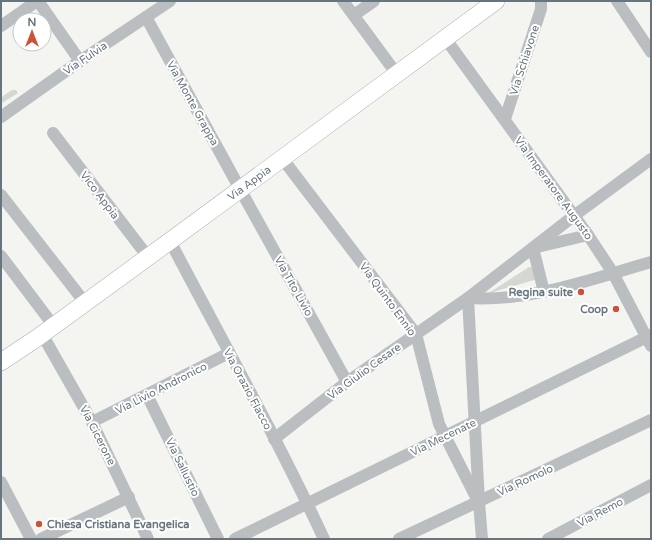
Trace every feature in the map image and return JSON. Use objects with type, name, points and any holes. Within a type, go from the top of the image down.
[{"type":"street","points":[[1,26],[37,1],[80,61]]},
{"type":"street","name":"Via Fulvia","points":[[1,117],[80,61],[170,1]]},
{"type":"street","points":[[343,1],[396,73]]},
{"type":"street","points":[[354,15],[374,1]]},
{"type":"street","name":"Via Appia","points":[[1,362],[170,241],[396,73],[496,1]]},
{"type":"street","name":"Via Schiavone","points":[[505,119],[541,9],[541,1]]},
{"type":"street","points":[[617,1],[651,52]]},
{"type":"street","name":"Via Monte Grappa","points":[[146,17],[240,189]]},
{"type":"street","name":"Via Imperatore Augusto","points":[[445,38],[575,215],[613,273],[649,339]]},
{"type":"street","name":"Vico Appia","points":[[53,133],[148,257]]},
{"type":"street","name":"Via Quinto Ennio","points":[[282,158],[416,334],[438,424],[479,502]]},
{"type":"street","name":"Via Giulio Cesare","points":[[274,439],[348,382],[468,298],[575,215],[651,159]]},
{"type":"street","name":"Via Tito Livio","points":[[240,189],[348,382]]},
{"type":"street","points":[[1,195],[79,295]]},
{"type":"street","name":"Via Giulio Cesare","points":[[533,248],[588,235]]},
{"type":"street","name":"Via Orazio Flacco","points":[[170,241],[274,439],[324,539]]},
{"type":"street","points":[[533,248],[544,292]]},
{"type":"street","name":"Via Cicerone","points":[[1,256],[48,329],[148,539]]},
{"type":"street","points":[[482,539],[468,298],[487,300],[544,292],[651,262]]},
{"type":"street","name":"Via Mecenate","points":[[235,539],[475,421],[649,339]]},
{"type":"street","name":"Via Livio Andronico","points":[[92,422],[229,353]]},
{"type":"street","name":"Via Sallustio","points":[[147,395],[218,539]]},
{"type":"street","name":"Via Romolo","points":[[399,539],[651,420]]},
{"type":"street","points":[[1,482],[31,539]]},
{"type":"street","name":"Via Remo","points":[[548,539],[651,485]]},
{"type":"street","points":[[42,539],[129,497]]},
{"type":"shaded area","points":[[12,90],[16,90],[18,93],[2,103],[1,100],[3,96]]},
{"type":"shaded area","points":[[529,267],[534,268],[538,277],[534,280],[490,293],[490,292]]},
{"type":"place","name":"Regina suite","points":[[581,292]]},
{"type":"place","name":"Coop","points":[[616,309]]},
{"type":"place","name":"Chiesa Cristiana Evangelica","points":[[39,524]]}]
